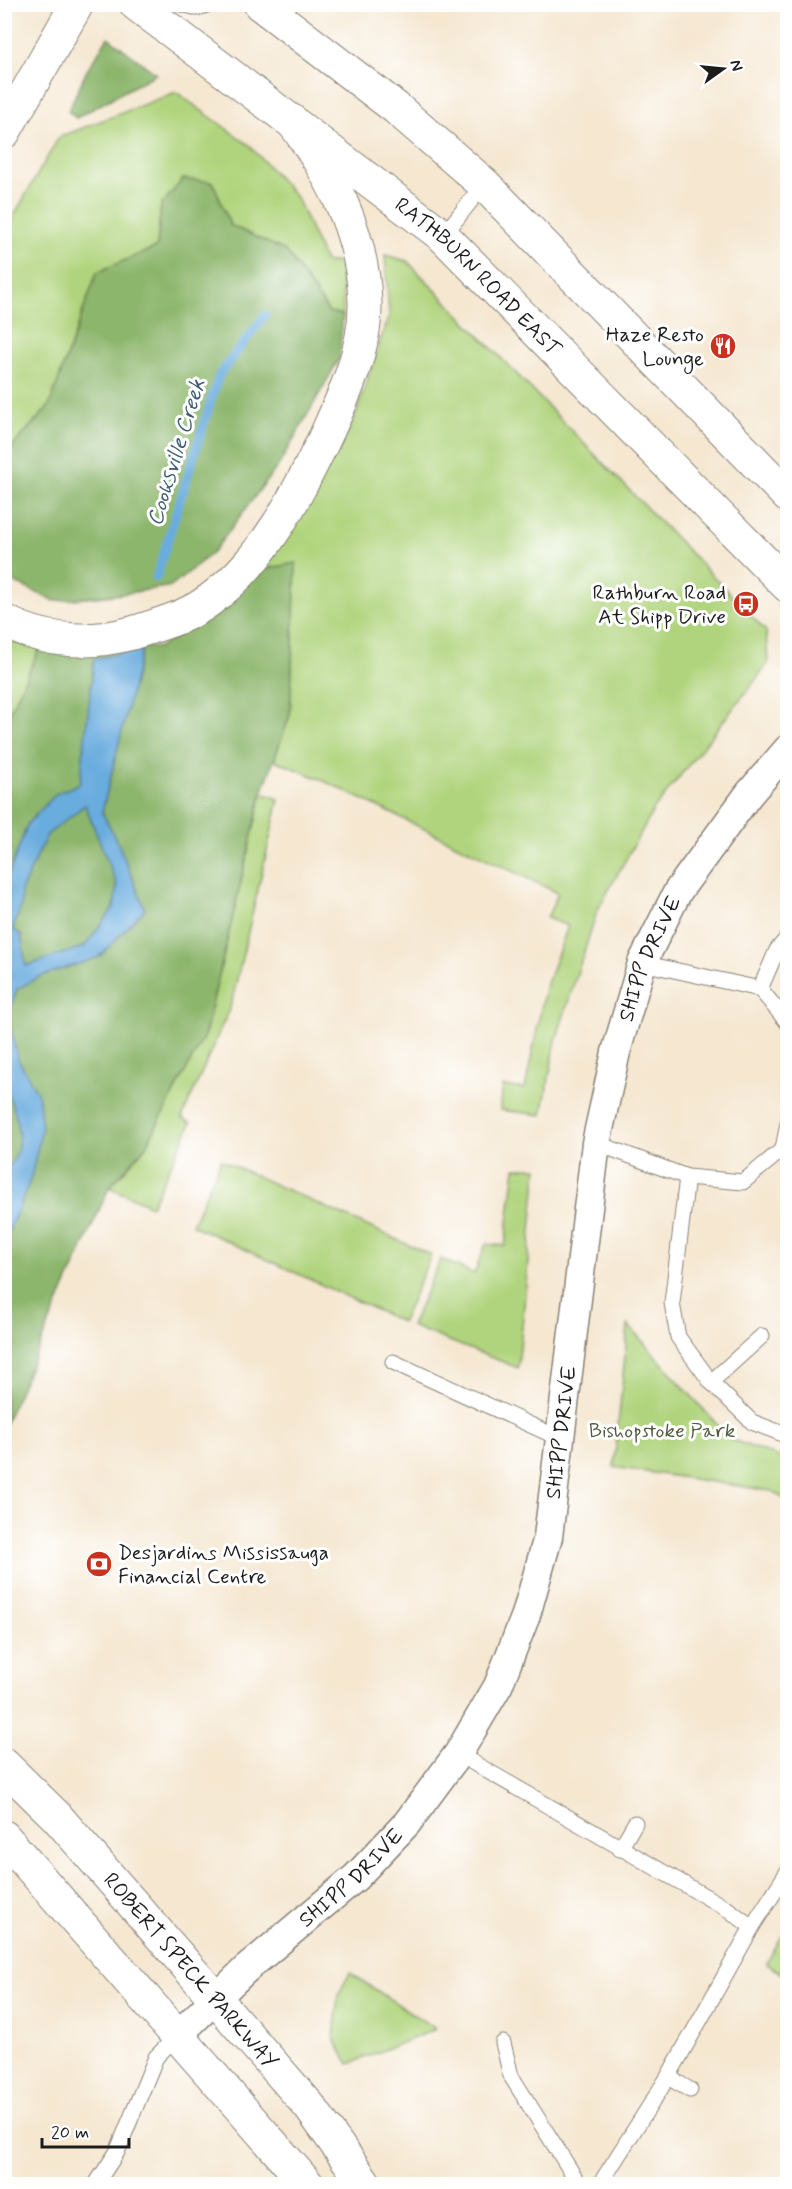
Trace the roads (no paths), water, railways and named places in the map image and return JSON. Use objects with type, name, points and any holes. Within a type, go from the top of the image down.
[{"type":"street","points":[[4,132],[77,4]]},
{"type":"street","name":"RATHBURN ROAD EAST","points":[[135,4],[443,236],[788,586]]},
{"type":"street","points":[[260,4],[396,108],[484,184],[788,496]]},
{"type":"street","points":[[4,621],[47,638],[84,641],[113,638],[166,622],[193,610],[207,602],[235,578],[259,551],[304,480],[337,410],[349,376],[360,342],[365,304],[362,270],[342,202],[321,160],[292,121]]},
{"type":"street","name":"SHIPP DRIVE","points":[[178,2035],[245,1970],[356,1876],[407,1823],[458,1754],[498,1686],[526,1615],[548,1537],[596,1143],[615,1052],[642,963],[678,891],[749,794],[788,749]]},
{"type":"street","name":"ROBERT SPECK PARKWAY","points":[[4,1765],[57,1816],[310,2107],[365,2184]]},
{"type":"street","points":[[4,1837],[307,2184]]},
{"type":"lane","points":[[181,4],[198,8],[209,4]]},
{"type":"lane","points":[[443,236],[484,184]]},
{"type":"lane","points":[[760,989],[777,950],[788,937]]},
{"type":"lane","points":[[642,963],[760,989],[788,1023]]},
{"type":"lane","points":[[596,1143],[687,1177],[742,1182],[783,1149],[788,1123]]},
{"type":"lane","points":[[687,1177],[672,1303],[678,1337],[711,1382],[752,1422],[788,1436]]},
{"type":"lane","points":[[711,1382],[762,1336]]},
{"type":"lane","points":[[393,1362],[561,1439]]},
{"type":"lane","points":[[458,1754],[729,1910],[752,1927]]},
{"type":"lane","points":[[620,1849],[635,1823]]},
{"type":"lane","points":[[600,2184],[668,2077],[752,1927],[788,1871]]},
{"type":"lane","points":[[96,2184],[117,2152],[156,2057],[178,2035]]},
{"type":"lane","points":[[503,2043],[511,2076],[579,2184]]},
{"type":"lane","points":[[668,2077],[690,2090]]},
{"type":"water","points":[[142,649],[102,812],[121,850],[145,909],[99,957],[39,977],[17,989],[8,1017],[18,1059],[38,1094],[42,1128],[31,1178],[5,1241],[5,1171],[16,1153],[18,1131],[13,1108],[5,1088],[5,884],[28,823],[56,794],[80,783],[94,659]],"holes":[[[85,805],[117,885],[114,907],[85,946],[26,966],[21,935],[13,929],[21,906],[21,891],[47,835]]]},
{"type":"waterway","name":"Cooksville Creek","points":[[156,578],[219,375],[265,315]]},
{"type":"place","name":"Haze Resto Lounge","points":[[723,346]]},
{"type":"place","name":"Rathburn Road At Shipp Drive","points":[[746,604]]},
{"type":"place","name":"Desjardins Mississauga Financial Centre","points":[[99,1564]]},
{"type":"park label","name":"Bishopstoke Park","points":[[662,1430]]}]
